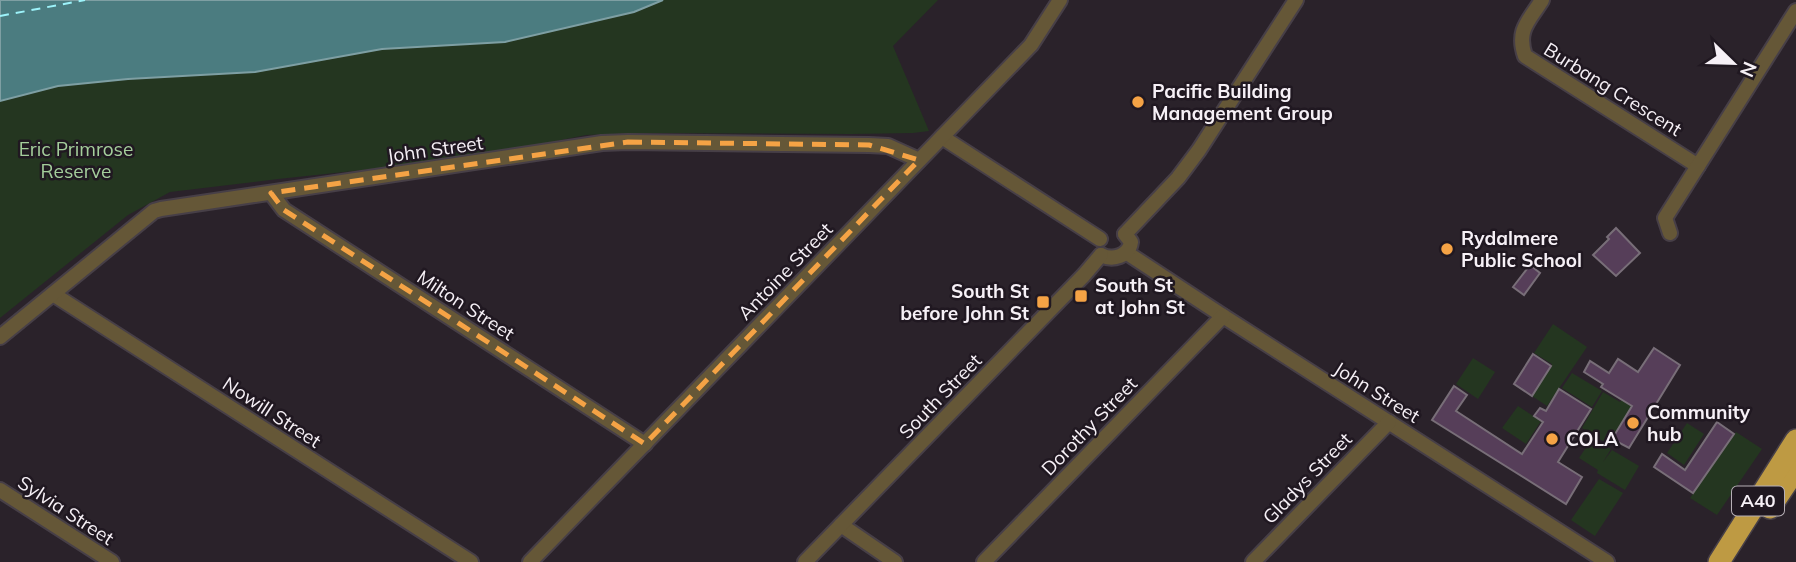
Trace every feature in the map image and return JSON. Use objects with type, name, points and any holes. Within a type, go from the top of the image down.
[{"type":"highway","name":"A40","points":[[1719,562],[1796,440]]},
{"type":"highway","name":"A40","points":[[1735,562],[1796,469]]},
{"type":"street","name":"Antoine Street","points":[[530,562],[1031,45],[1060,0]]},
{"type":"street","points":[[1125,234],[1199,150],[1296,0]]},
{"type":"street","name":"Burbang Crescent","points":[[1542,0],[1521,32],[1521,45],[1525,56],[1698,166]]},
{"type":"street","points":[[1670,233],[1665,218],[1796,11]]},
{"type":"street","points":[[942,136],[1100,239]]},
{"type":"street","name":"John Street","points":[[0,337],[155,211],[161,209],[586,145],[628,142],[878,145],[888,146],[919,160]]},
{"type":"street","name":"Milton Street","points":[[271,192],[284,210],[645,444]]},
{"type":"street","points":[[1107,234],[1125,234],[1131,242],[1130,248],[1127,253],[1111,258],[1101,255],[1097,247],[1100,239],[1107,234]]},
{"type":"street","name":"John Street","points":[[1127,253],[1607,562]]},
{"type":"street","name":"South Street","points":[[805,562],[1101,255]]},
{"type":"street","name":"Nowill Street","points":[[53,294],[471,562]]},
{"type":"street","name":"Dorothy Street","points":[[984,562],[1223,316]]},
{"type":"street","name":"Gladys Street","points":[[1253,562],[1388,422]]},
{"type":"street","name":"Sylvia Street","points":[[0,490],[112,562]]},
{"type":"street","points":[[841,525],[894,562]]},
{"type":"highlighted area","points":[[628,142],[869,145],[919,160],[645,444],[284,210],[271,193]]},
{"type":"green space","name":"Eric Primrose Reserve","points":[[663,0],[938,0],[893,46],[929,131],[586,135],[467,159],[170,192],[128,215],[0,318],[0,101],[58,86],[382,49],[505,42],[634,12]]},
{"type":"green space","points":[[1553,324],[1587,347],[1547,406],[1532,396],[1552,364],[1534,353]]},
{"type":"green space","points":[[1473,358],[1495,372],[1478,399],[1456,384]]},
{"type":"green space","points":[[1572,373],[1602,391],[1592,407],[1562,388]]},
{"type":"green space","points":[[1638,376],[1647,382],[1609,445],[1582,428],[1603,392],[1620,402]]},
{"type":"green space","points":[[1518,406],[1541,421],[1526,444],[1502,428]]},
{"type":"green space","points":[[1687,423],[1704,434],[1684,465],[1667,453]]},
{"type":"green space","points":[[1736,432],[1762,449],[1717,515],[1690,498]]},
{"type":"green space","points":[[1593,437],[1611,449],[1603,462],[1612,450],[1639,466],[1625,490],[1579,458]]},
{"type":"green space","points":[[1599,479],[1623,493],[1595,536],[1571,520]]},
{"type":"water","points":[[0,0],[663,0],[634,12],[505,42],[382,49],[255,72],[58,86],[0,101]]},
{"type":"building","points":[[1616,228],[1640,253],[1616,276],[1593,255]]},
{"type":"building","points":[[1530,265],[1540,273],[1524,295],[1513,287]]},
{"type":"building","points":[[1654,348],[1680,365],[1629,448],[1612,439],[1632,406],[1601,387],[1603,384],[1584,372],[1590,361],[1609,373],[1618,359],[1638,372]]},
{"type":"building","points":[[1533,354],[1551,366],[1532,396],[1514,384]]},
{"type":"building","points":[[1454,386],[1467,395],[1456,411],[1522,454],[1543,422],[1534,416],[1540,408],[1546,411],[1559,389],[1591,409],[1558,462],[1582,477],[1566,504],[1432,420]]},
{"type":"building","points":[[1717,422],[1734,434],[1693,493],[1654,467],[1662,454],[1685,470]]},
{"type":"ferry route","points":[[0,16],[85,0]]},
{"type":"place","name":"Pacific Building Management Group","points":[[1138,102]]},
{"type":"place","name":"Rydalmere Public School","points":[[1447,249]]},
{"type":"place","name":"South St at John St","points":[[1081,296]]},
{"type":"place","name":"South St before John St","points":[[1043,302]]},
{"type":"place","name":"Community hub","points":[[1633,423]]},
{"type":"place","name":"COLA","points":[[1552,439]]}]
